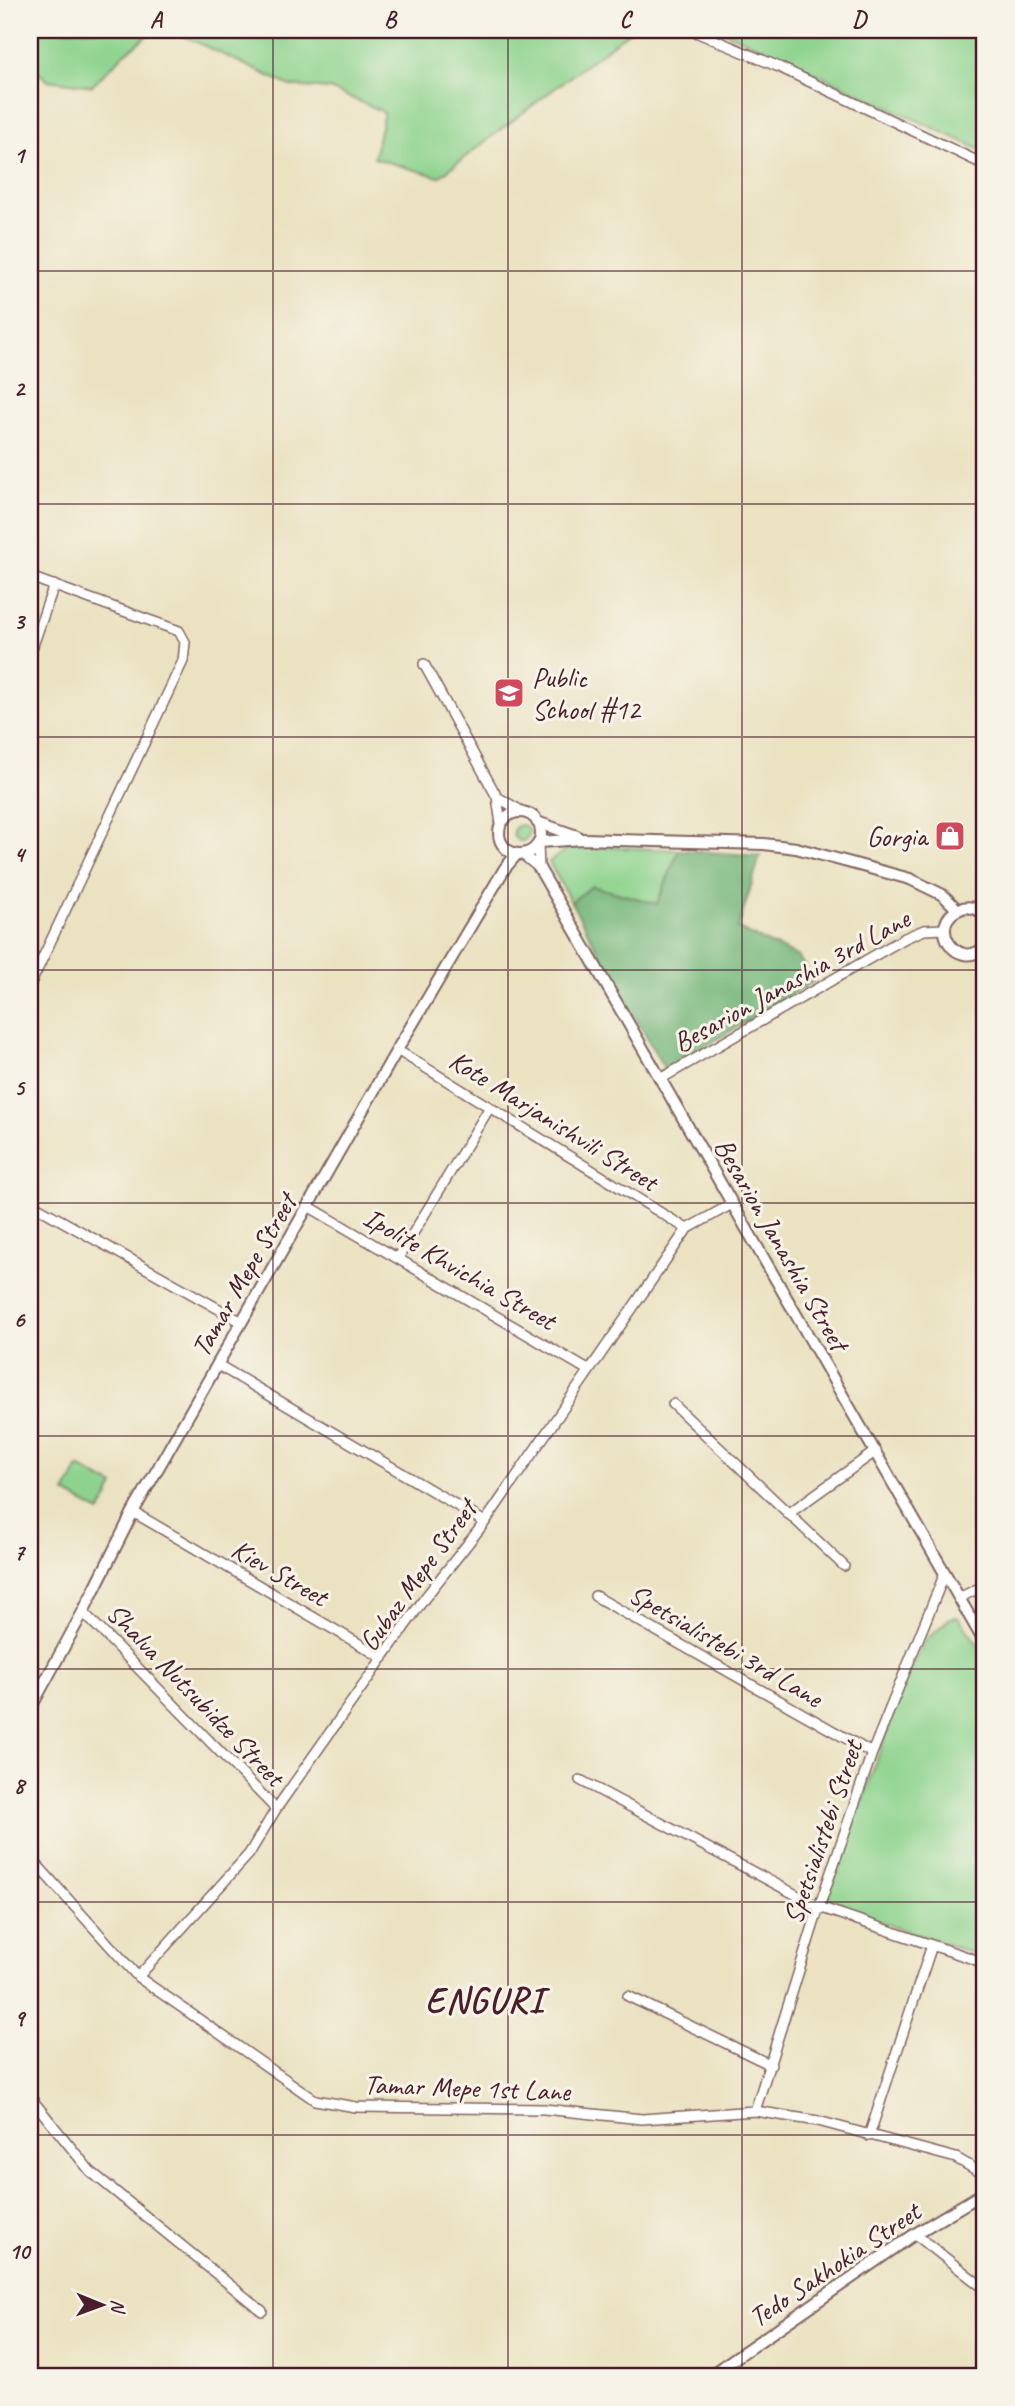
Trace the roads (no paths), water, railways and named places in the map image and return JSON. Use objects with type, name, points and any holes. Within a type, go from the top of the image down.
[{"type":"street","points":[[691,30],[779,67],[985,165]]},
{"type":"street","points":[[30,577],[179,631],[186,648],[183,661],[30,985]]},
{"type":"street","points":[[30,654],[54,585]]},
{"type":"street","points":[[424,664],[497,797],[505,868]]},
{"type":"street","points":[[497,797],[537,822],[583,839]]},
{"type":"street","points":[[501,824],[510,815],[523,813]]},
{"type":"street","points":[[537,822],[541,832],[538,843],[539,868]]},
{"type":"street","points":[[519,854],[538,843],[583,839],[764,844],[796,848],[910,879],[943,895],[958,910]]},
{"type":"street","points":[[500,841],[507,850],[519,854],[539,868]]},
{"type":"street","name":"Tamar Mepe Street","points":[[30,1709],[133,1512],[397,1050],[505,868],[519,854]]},
{"type":"street","name":"Besarion Janashia Street","points":[[539,868],[985,1643]]},
{"type":"street","points":[[985,915],[969,907],[958,910],[947,921],[944,929],[948,944],[961,954],[976,953],[985,947]]},
{"type":"street","name":"Besarion Janashia 3rd Lane","points":[[662,1078],[905,938],[924,930],[944,929]]},
{"type":"street","name":"Kote Marjanishvili Street","points":[[397,1050],[687,1229]]},
{"type":"street","points":[[398,1258],[490,1107]]},
{"type":"street","points":[[30,1203],[242,1322]]},
{"type":"street","name":"Gubaz Mepe Street","points":[[138,1977],[249,1854],[275,1808],[485,1522],[687,1229],[732,1204]]},
{"type":"street","name":"Ipolite Khvichia Street","points":[[308,1206],[588,1370]]},
{"type":"street","points":[[218,1365],[485,1522]]},
{"type":"street","points":[[673,1404],[844,1566]]},
{"type":"street","points":[[788,1514],[876,1451]]},
{"type":"street","points":[[133,1512],[383,1658]]},
{"type":"street","name":"Spetsialistebi Street","points":[[755,2111],[819,1907],[872,1753],[945,1573]]},
{"type":"street","points":[[959,1598],[985,1585]]},
{"type":"street","name":"Spetsialistebi 3rd Lane","points":[[595,1596],[872,1753]]},
{"type":"street","name":"Shalva Nutsubidze Street","points":[[83,1612],[275,1808]]},
{"type":"street","points":[[580,1780],[819,1907],[985,1963]]},
{"type":"street","name":"Tamar Mepe 1st Lane","points":[[30,1857],[138,1977],[315,2100],[356,2107],[544,2109],[642,2119],[755,2111],[818,2121],[956,2158],[985,2176]]},
{"type":"street","points":[[869,2136],[932,1945]]},
{"type":"street","points":[[628,1996],[771,2065]]},
{"type":"street","points":[[30,2096],[90,2171],[262,2311]]},
{"type":"street","points":[[984,2192],[985,2176]]},
{"type":"street","name":"Tedo Sakhokia Street","points":[[709,2376],[915,2234],[984,2192]]},
{"type":"street","points":[[915,2234],[985,2288]]},
{"type":"street","points":[[976,2376],[985,2370]]},
{"type":"place","name":"Public School #12","points":[[509,693]]},
{"type":"place","name":"Gorgia","points":[[950,836]]},
{"type":"district","name":"ENGURI","points":[[485,2000]]}]
